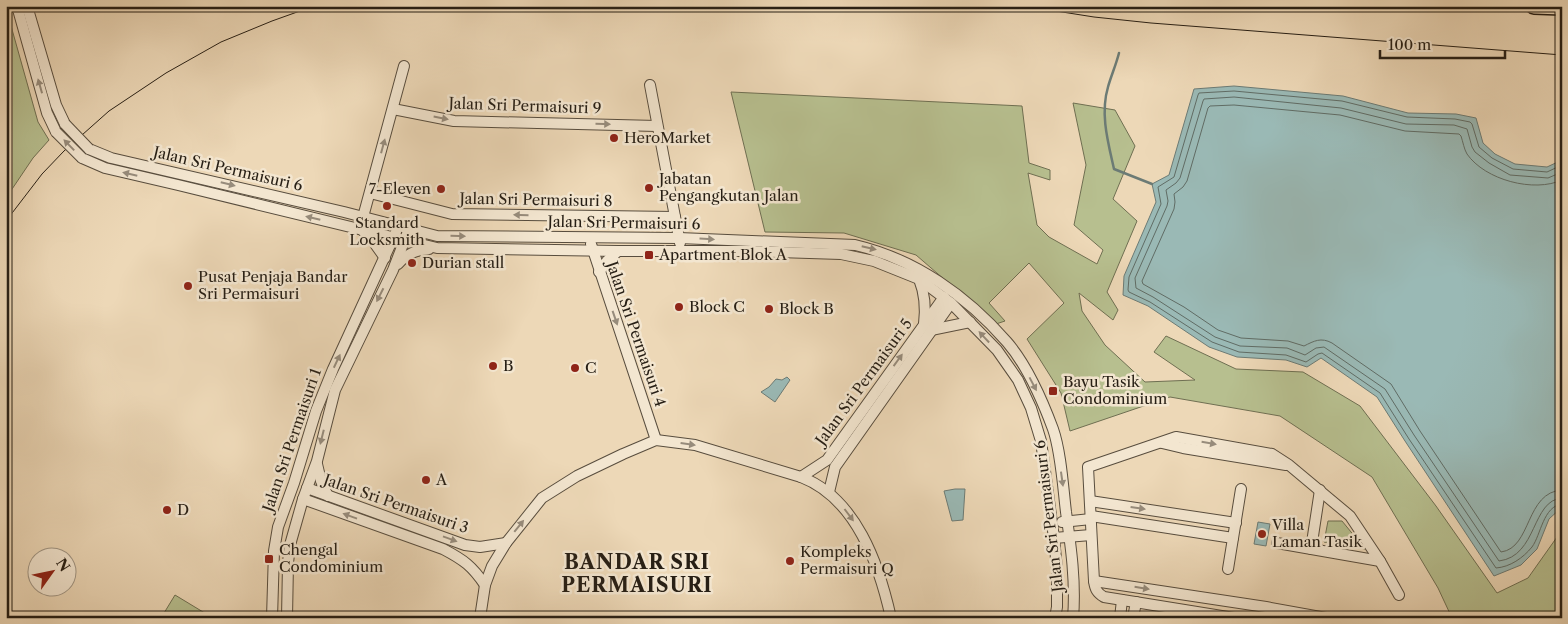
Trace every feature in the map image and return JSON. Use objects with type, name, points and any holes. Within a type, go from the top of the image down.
[{"type":"highway","points":[[1534,6],[1562,7]]},
{"type":"street","name":"Jalan Sri Permaisuri 6","points":[[17,6],[47,113],[56,132],[82,158],[104,168],[437,248],[618,252],[755,251],[841,254],[874,260],[918,279],[948,299],[997,350],[1018,380],[1032,408],[1042,441],[1054,538],[1057,569],[1055,618]]},
{"type":"street","name":"Jalan Sri Permaisuri 6","points":[[27,6],[56,105],[65,124],[89,148],[111,158],[437,236],[679,238],[855,245],[876,250],[896,258],[943,284],[1007,343],[1021,363],[1042,401],[1054,431],[1068,521],[1074,590],[1073,618]]},
{"type":"street","points":[[363,217],[404,66]]},
{"type":"street","points":[[650,85],[681,251]]},
{"type":"street","name":"Jalan Sri Permaisuri 9","points":[[393,109],[454,121],[658,126]]},
{"type":"street","name":"Jalan Sri Permaisuri 8","points":[[370,193],[452,214],[675,217]]},
{"type":"street","name":"Jalan Sri Permaisuri 1","points":[[272,618],[274,551],[278,527],[319,402],[394,237],[397,226]]},
{"type":"street","points":[[360,229],[370,236],[384,258]]},
{"type":"street","name":"Jalan Sri Permaisuri 1","points":[[288,618],[290,545],[302,493],[316,461],[335,390],[393,270],[410,229]]},
{"type":"street","name":"Jalan Sri Permaisuri 4","points":[[588,238],[656,440]]},
{"type":"street","points":[[393,270],[411,252],[437,248]]},
{"type":"street","points":[[599,272],[606,261],[618,252]]},
{"type":"street","points":[[918,279],[923,291],[928,327],[970,322]]},
{"type":"street","points":[[943,284],[948,299],[962,300]]},
{"type":"street","name":"Jalan Sri Permaisuri 5","points":[[801,477],[827,460],[948,299]]},
{"type":"street","name":"Jalan Sri Permaisuri 5","points":[[829,492],[835,467],[928,327]]},
{"type":"street","points":[[480,618],[485,585],[492,566],[506,543],[542,498],[577,476],[656,440],[695,445],[801,477],[829,492],[859,529],[877,567],[891,618]]},
{"type":"street","points":[[1234,618],[1200,615],[1104,597],[1099,594],[1095,589],[1086,535],[1091,518],[1088,467],[1161,442],[1201,451],[1289,465],[1350,516],[1400,595]]},
{"type":"street","points":[[316,461],[321,481],[328,496]]},
{"type":"street","points":[[287,503],[292,495],[302,493],[297,473]]},
{"type":"street","points":[[1228,569],[1241,489]]},
{"type":"street","points":[[1311,549],[1320,490]]},
{"type":"street","name":"Jalan Sri Permaisuri 3","points":[[302,493],[328,496],[465,545],[480,547],[506,543]]},
{"type":"street","name":"Jalan Sri Permaisuri 3","points":[[302,493],[318,504],[443,549],[462,559],[476,572],[485,585]]},
{"type":"street","points":[[1090,501],[1236,523]]},
{"type":"street","points":[[298,515],[318,504]]},
{"type":"street","points":[[1052,522],[1091,518],[1233,538]]},
{"type":"street","points":[[1054,538],[1086,535]]},
{"type":"street","points":[[1276,544],[1380,561]]},
{"type":"street","points":[[1094,581],[1326,618]]},
{"type":"street","points":[[272,586],[288,587]]},
{"type":"street","points":[[1212,616],[1214,599]]},
{"type":"street","points":[[1120,618],[1122,600]]},
{"type":"street","points":[[1133,618],[1136,602]]},
{"type":"green space","points":[[6,8],[38,122],[49,140],[33,158],[6,198]]},
{"type":"green space","points":[[731,92],[1022,106],[1029,163],[1050,170],[1050,180],[1028,173],[1037,225],[1049,237],[1097,264],[1103,250],[1074,225],[1086,165],[1073,103],[1115,110],[1135,146],[1113,199],[1137,221],[1107,292],[1118,310],[1113,320],[1079,293],[1082,311],[1105,345],[1145,382],[1195,380],[1154,352],[1166,336],[1236,369],[1303,372],[1360,406],[1436,506],[1497,593],[1528,578],[1562,530],[1562,618],[1452,618],[1438,588],[1372,477],[1280,416],[1170,397],[1070,431],[1061,393],[1027,339],[1064,303],[1029,263],[989,303],[1005,321],[996,324],[916,255],[844,233],[765,232]]},
{"type":"green space","points":[[1328,521],[1342,521],[1365,549],[1324,542]]},
{"type":"green space","points":[[175,595],[213,618],[161,618]]},
{"type":"water","points":[[1234,86],[1343,96],[1408,113],[1456,114],[1476,118],[1483,143],[1495,154],[1515,164],[1547,167],[1562,160],[1562,507],[1549,519],[1537,549],[1521,565],[1494,576],[1377,397],[1321,358],[1307,367],[1286,360],[1237,357],[1209,347],[1148,306],[1123,295],[1124,276],[1156,202],[1152,184],[1169,175],[1194,89]]},
{"type":"water","points":[[787,377],[790,380],[775,402],[761,392],[776,379],[782,380]]},
{"type":"water","points":[[965,489],[963,520],[952,521],[944,491]]},
{"type":"water","name":"Villa Laman Tasik","points":[[1258,522],[1270,524],[1266,546],[1254,544]]},
{"type":"waterway","points":[[1119,53],[1108,87],[1105,107],[1109,149],[1114,169],[1152,184]]},
{"type":"tram line","points":[[6,221],[42,174],[64,151],[109,111],[166,73],[221,42],[314,6]]},
{"type":"tram line","points":[[1024,6],[1094,17],[1151,23],[1562,55]]},
{"type":"place","name":"HeroMarket","points":[[614,138]]},
{"type":"place","name":"Jabatan Pengangkutan Jalan","points":[[649,188]]},
{"type":"place","name":"7-Eleven","points":[[441,189]]},
{"type":"place","name":"Standard Locksmith","points":[[387,206]]},
{"type":"place","name":"Apartment Blok A","points":[[649,255]]},
{"type":"place","name":"Durian stall","points":[[412,263]]},
{"type":"place","name":"Pusat Penjaja Bandar Sri Permaisuri","points":[[188,286]]},
{"type":"place","name":"Block C","points":[[679,307]]},
{"type":"place","name":"Block B","points":[[769,309]]},
{"type":"place","name":"B","points":[[493,366]]},
{"type":"place","name":"C","points":[[575,368]]},
{"type":"place","name":"Bayu Tasik Condominium","points":[[1053,391]]},
{"type":"place","name":"A","points":[[426,480]]},
{"type":"place","name":"D","points":[[167,510]]},
{"type":"place","name":"Villa Laman Tasik","points":[[1262,534]]},
{"type":"place","name":"Chengal Condominium","points":[[269,559]]},
{"type":"place","name":"Kompleks Permaisuri Q","points":[[790,561]]},
{"type":"district","name":"BANDAR SRI PERMAISURI","points":[[637,574]]}]
